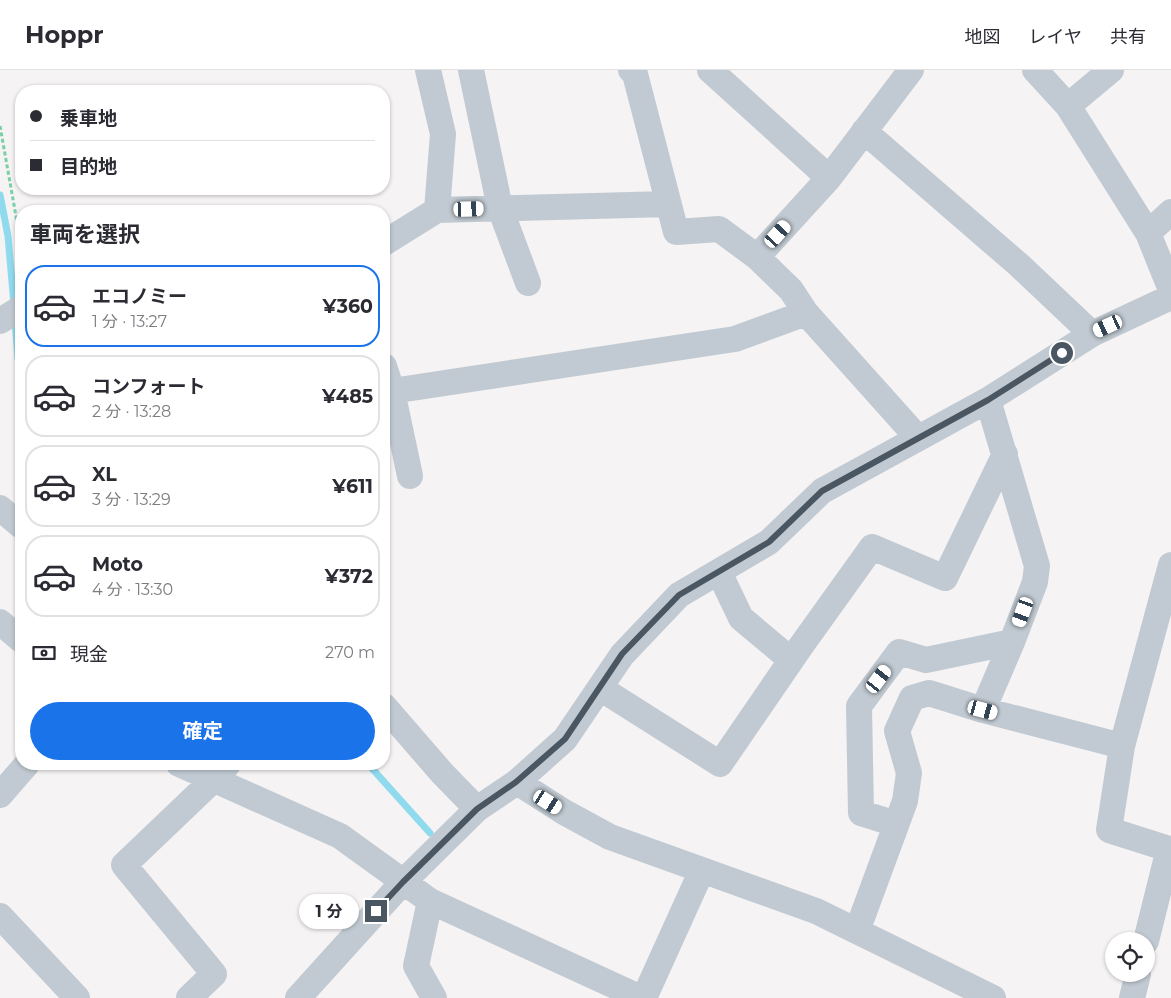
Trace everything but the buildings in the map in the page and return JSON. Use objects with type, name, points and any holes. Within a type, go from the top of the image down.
[{"type":"street","points":[[428,70],[443,134],[438,210]]},
{"type":"street","points":[[472,70],[500,208],[528,283]]},
{"type":"street","points":[[631,70],[635,74],[676,232],[719,229],[756,257],[791,290],[806,313],[918,438]]},
{"type":"street","points":[[756,257],[829,178],[911,70]]},
{"type":"street","points":[[1034,70],[1068,106],[1148,233],[1171,290]]},
{"type":"street","points":[[1068,106],[1111,70]]},
{"type":"street","points":[[726,75],[829,178]]},
{"type":"street","points":[[864,131],[1019,265],[1092,334]]},
{"type":"street","points":[[390,238],[438,210],[668,204]]},
{"type":"street","points":[[1148,233],[1171,212]]},
{"type":"street","points":[[298,998],[403,882],[477,809],[516,782],[565,739],[622,654],[679,595],[769,542],[822,491],[988,400],[1092,334],[1171,297]]},
{"type":"street","points":[[392,391],[735,339],[806,313]]},
{"type":"street","points":[[390,385],[410,476]]},
{"type":"street","points":[[983,710],[1035,582],[1037,566],[988,400]]},
{"type":"street","points":[[600,688],[720,764],[791,660],[872,548],[945,578],[1005,454]]},
{"type":"street","points":[[0,508],[15,521]]},
{"type":"street","points":[[1148,932],[1169,849],[1109,830],[1122,746],[1171,565]]},
{"type":"street","points":[[719,572],[742,618],[791,660]]},
{"type":"street","points":[[0,622],[15,635]]},
{"type":"street","points":[[896,824],[861,813],[859,706],[899,652],[926,660],[1012,642]]},
{"type":"street","points":[[857,931],[905,802],[909,773],[897,731],[912,698],[929,693],[983,710],[1122,746]]},
{"type":"street","points":[[390,713],[442,773],[477,809]]},
{"type":"street","points":[[0,795],[22,770]]},
{"type":"street","points":[[189,998],[214,974],[124,865],[220,772],[340,836],[430,901],[643,998],[702,870]]},
{"type":"street","points":[[516,782],[564,812],[610,837],[816,911],[993,998]]},
{"type":"street","points":[[430,901],[416,966],[434,998]]},
{"type":"street","points":[[0,916],[77,998]]},
{"type":"street","points":[[1132,998],[1136,982]]},
{"type":"path","points":[[0,126],[15,210]]},
{"type":"waterway","points":[[0,195],[8,236],[14,305]]},
{"type":"waterway","points":[[373,770],[430,833]]},
{"type":"route","points":[[376,911],[477,809],[516,782],[565,739],[622,654],[679,595],[769,542],[822,491],[988,400],[1062,353]]}]
